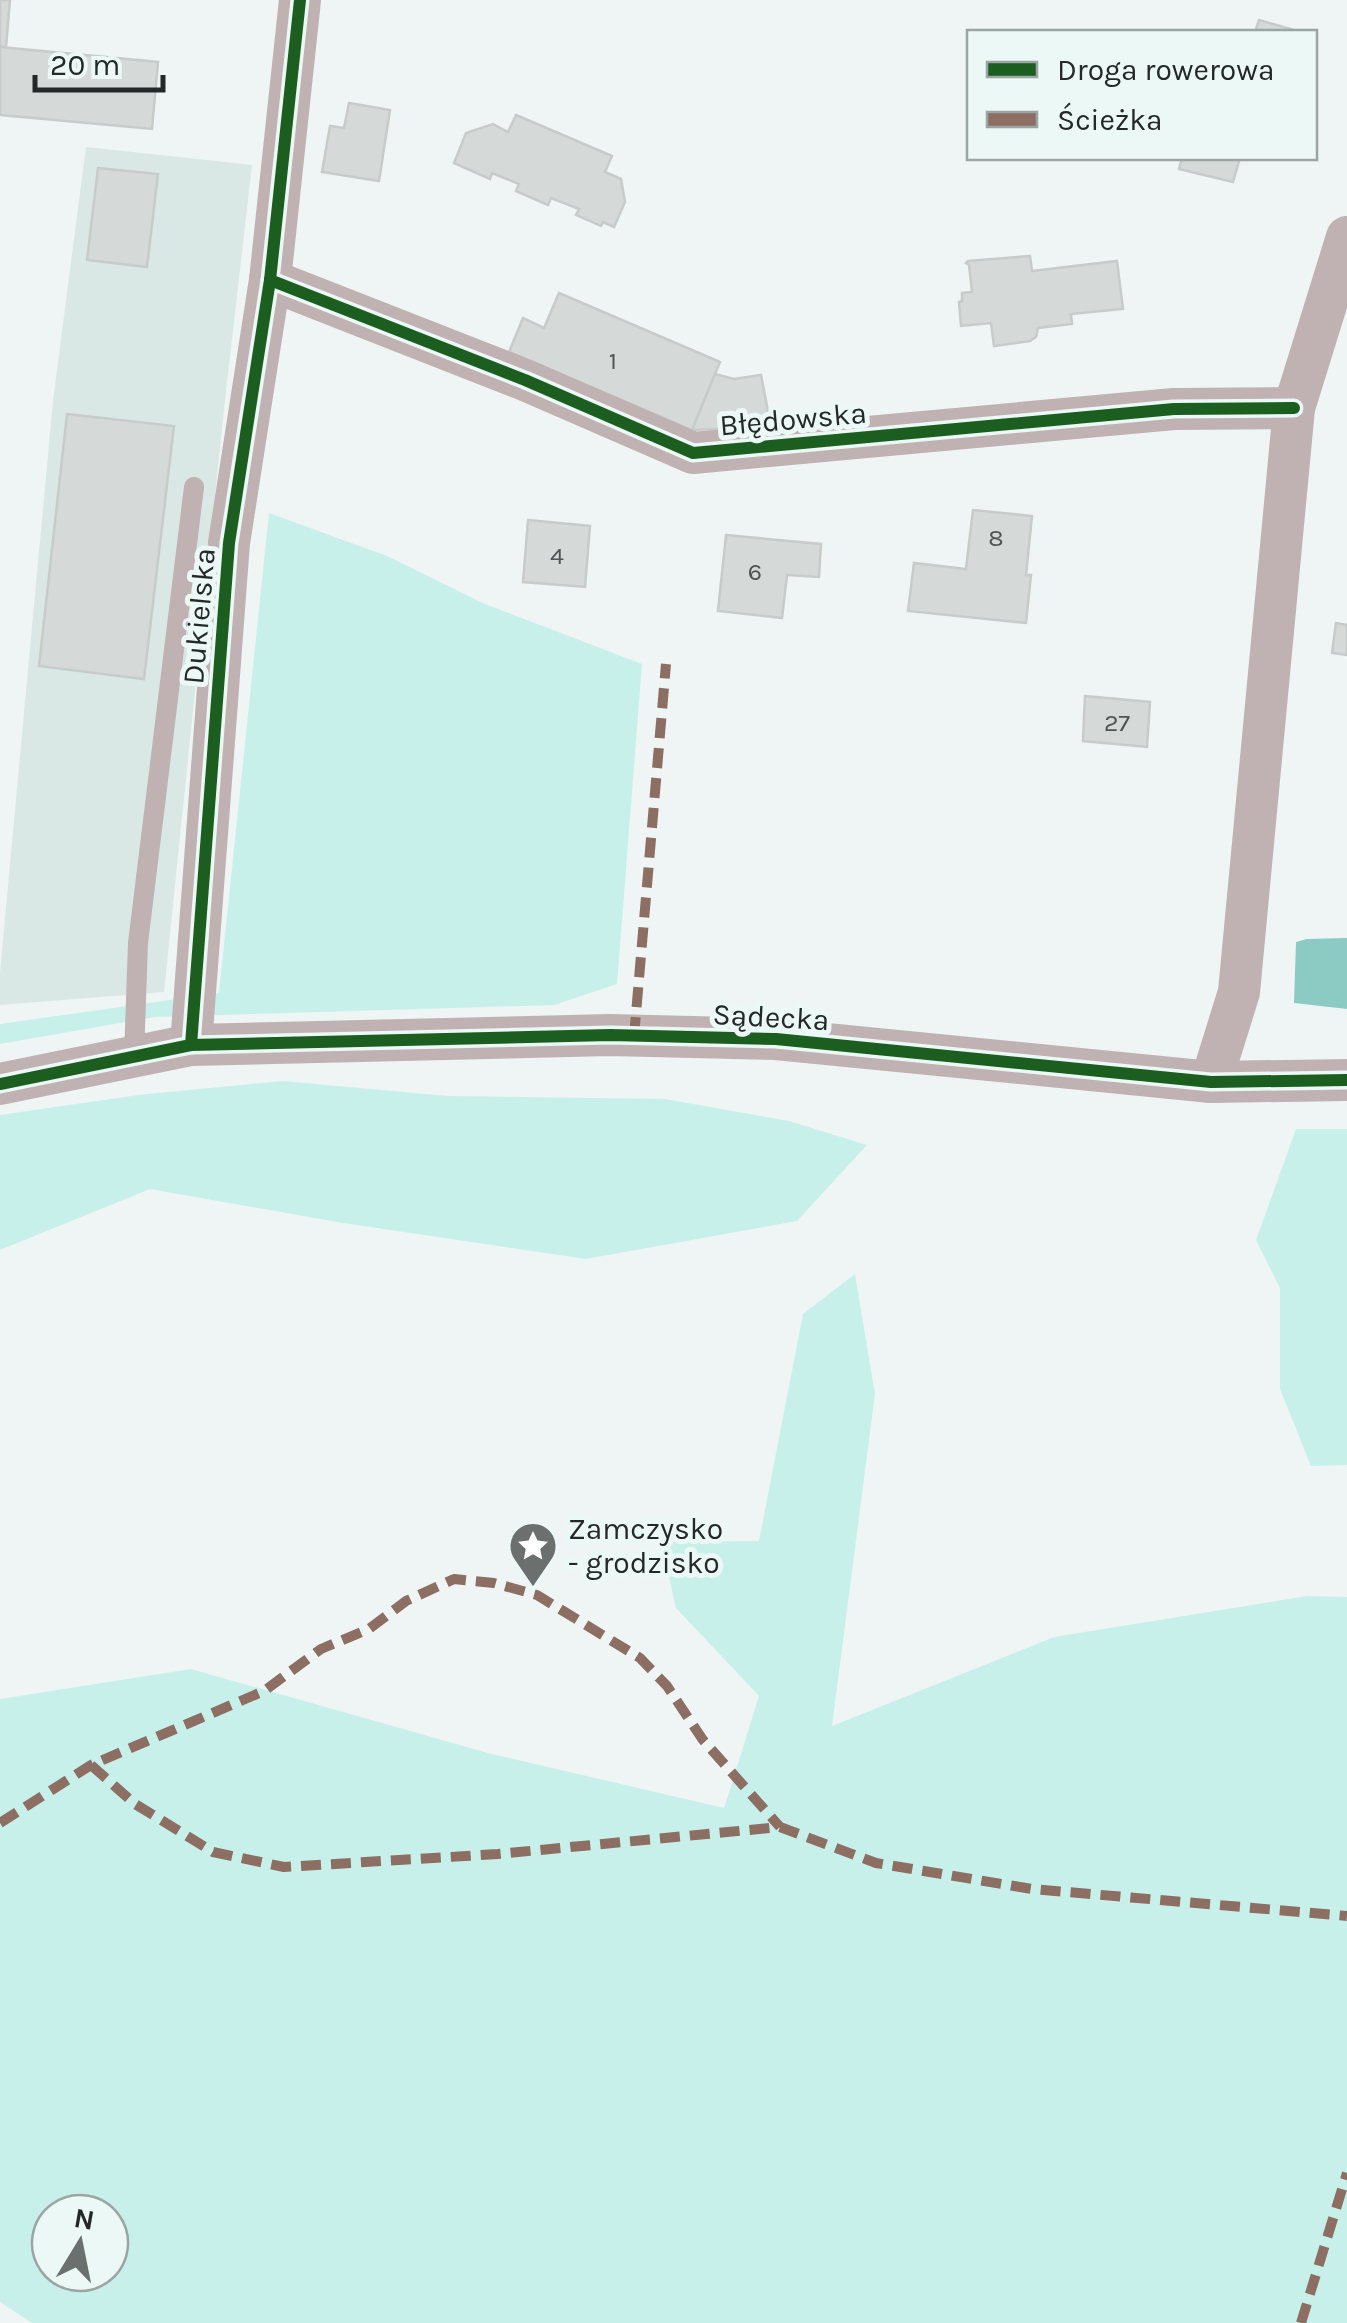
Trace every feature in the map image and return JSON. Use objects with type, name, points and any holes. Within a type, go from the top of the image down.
[{"type":"street","name":"Dukielska","points":[[191,1045],[229,543],[270,280],[300,0]]},
{"type":"street","points":[[1212,1082],[1239,992],[1294,408],[1347,237]]},
{"type":"street","name":"Błędowska","points":[[270,280],[525,380],[693,453],[1174,409],[1294,408]]},
{"type":"street","name":"Sądecka","points":[[191,1045],[610,1035],[776,1039],[1212,1082],[1347,1080]]},
{"type":"street","points":[[0,1084],[191,1045]]},
{"type":"lane","points":[[134,1057],[138,943],[194,487]]},
{"type":"shaded area","points":[[86,147],[252,165],[164,992],[0,1005],[53,401]]},
{"type":"shaded area","points":[[269,513],[387,556],[485,604],[642,664],[617,984],[554,1005],[155,1017],[0,1044],[0,1024],[219,993]]},
{"type":"shaded area","points":[[1347,938],[1347,1009],[1294,1003],[1296,942]]},
{"type":"shaded area","points":[[283,1081],[448,1096],[665,1099],[789,1121],[867,1145],[797,1221],[586,1259],[150,1189],[0,1250],[0,1115],[138,1095]]},
{"type":"shaded area","points":[[1296,1129],[1347,1129],[1347,1465],[1311,1466],[1280,1389],[1280,1288],[1256,1240]]},
{"type":"shaded area","points":[[855,1274],[875,1394],[832,1726],[1054,1637],[1307,1596],[1347,1597],[1347,2323],[32,2323],[0,2302],[0,1699],[191,1669],[488,1753],[724,1808],[759,1696],[676,1608],[661,1542],[759,1541],[803,1314]]},
{"type":"building","points":[[0,0],[10,0],[6,47],[0,47]]},
{"type":"building","points":[[1259,20],[1294,30],[1256,30]]},
{"type":"building","points":[[0,47],[158,62],[152,129],[0,115]]},
{"type":"building","points":[[349,103],[390,110],[379,181],[322,172],[330,126],[344,128]]},
{"type":"building","points":[[516,115],[612,156],[605,172],[621,179],[625,202],[614,227],[576,215],[579,209],[551,198],[548,205],[516,191],[519,184],[492,173],[490,179],[454,163],[466,133],[493,124],[508,132]]},
{"type":"building","points":[[1181,160],[1239,160],[1233,182],[1179,169]]},
{"type":"building","points":[[98,168],[158,174],[147,267],[87,260]]},
{"type":"building","points":[[1030,256],[1032,271],[1117,261],[1123,309],[1071,314],[1072,324],[1038,328],[1036,337],[1030,341],[994,346],[991,323],[961,326],[959,302],[962,293],[972,292],[966,263]]},
{"type":"building","points":[[559,293],[720,362],[692,430],[509,352],[523,318],[544,328]]},
{"type":"building","points":[[715,374],[734,379],[761,375],[771,427],[692,430]]},
{"type":"building","points":[[67,414],[174,426],[144,679],[39,666]]},
{"type":"building","points":[[973,510],[1032,516],[1026,623],[908,611],[914,563],[966,569]]},
{"type":"building","points":[[528,520],[590,526],[585,587],[523,582]]},
{"type":"building","points":[[726,535],[821,544],[819,577],[787,575],[782,618],[718,611]]},
{"type":"building","points":[[1336,623],[1347,625],[1347,655],[1332,653]]},
{"type":"building","points":[[1085,696],[1150,702],[1147,747],[1083,741]]},
{"type":"marked path","points":[[634,1037],[666,664]]},
{"type":"marked path","points":[[0,1823],[91,1765],[264,1691],[321,1649],[369,1629],[406,1601],[454,1579],[494,1583],[537,1595],[640,1658],[667,1686],[703,1740],[780,1827]]},
{"type":"marked path","points":[[91,1765],[135,1804],[213,1852],[284,1867],[498,1854],[780,1827],[876,1863],[1032,1889],[1347,1916]]},
{"type":"marked path","points":[[1301,2323],[1347,2173]]},
{"type":"cycle path","points":[[0,1084],[191,1045],[229,543],[270,280],[300,0]]},
{"type":"cycle path","points":[[270,280],[525,380],[693,453],[1174,409],[1294,408]]},
{"type":"cycle path","points":[[191,1045],[610,1035],[776,1039],[1211,1082],[1347,1080]]},
{"type":"place","name":"Zamczysko - grodzisko","points":[[533,1588]]}]
